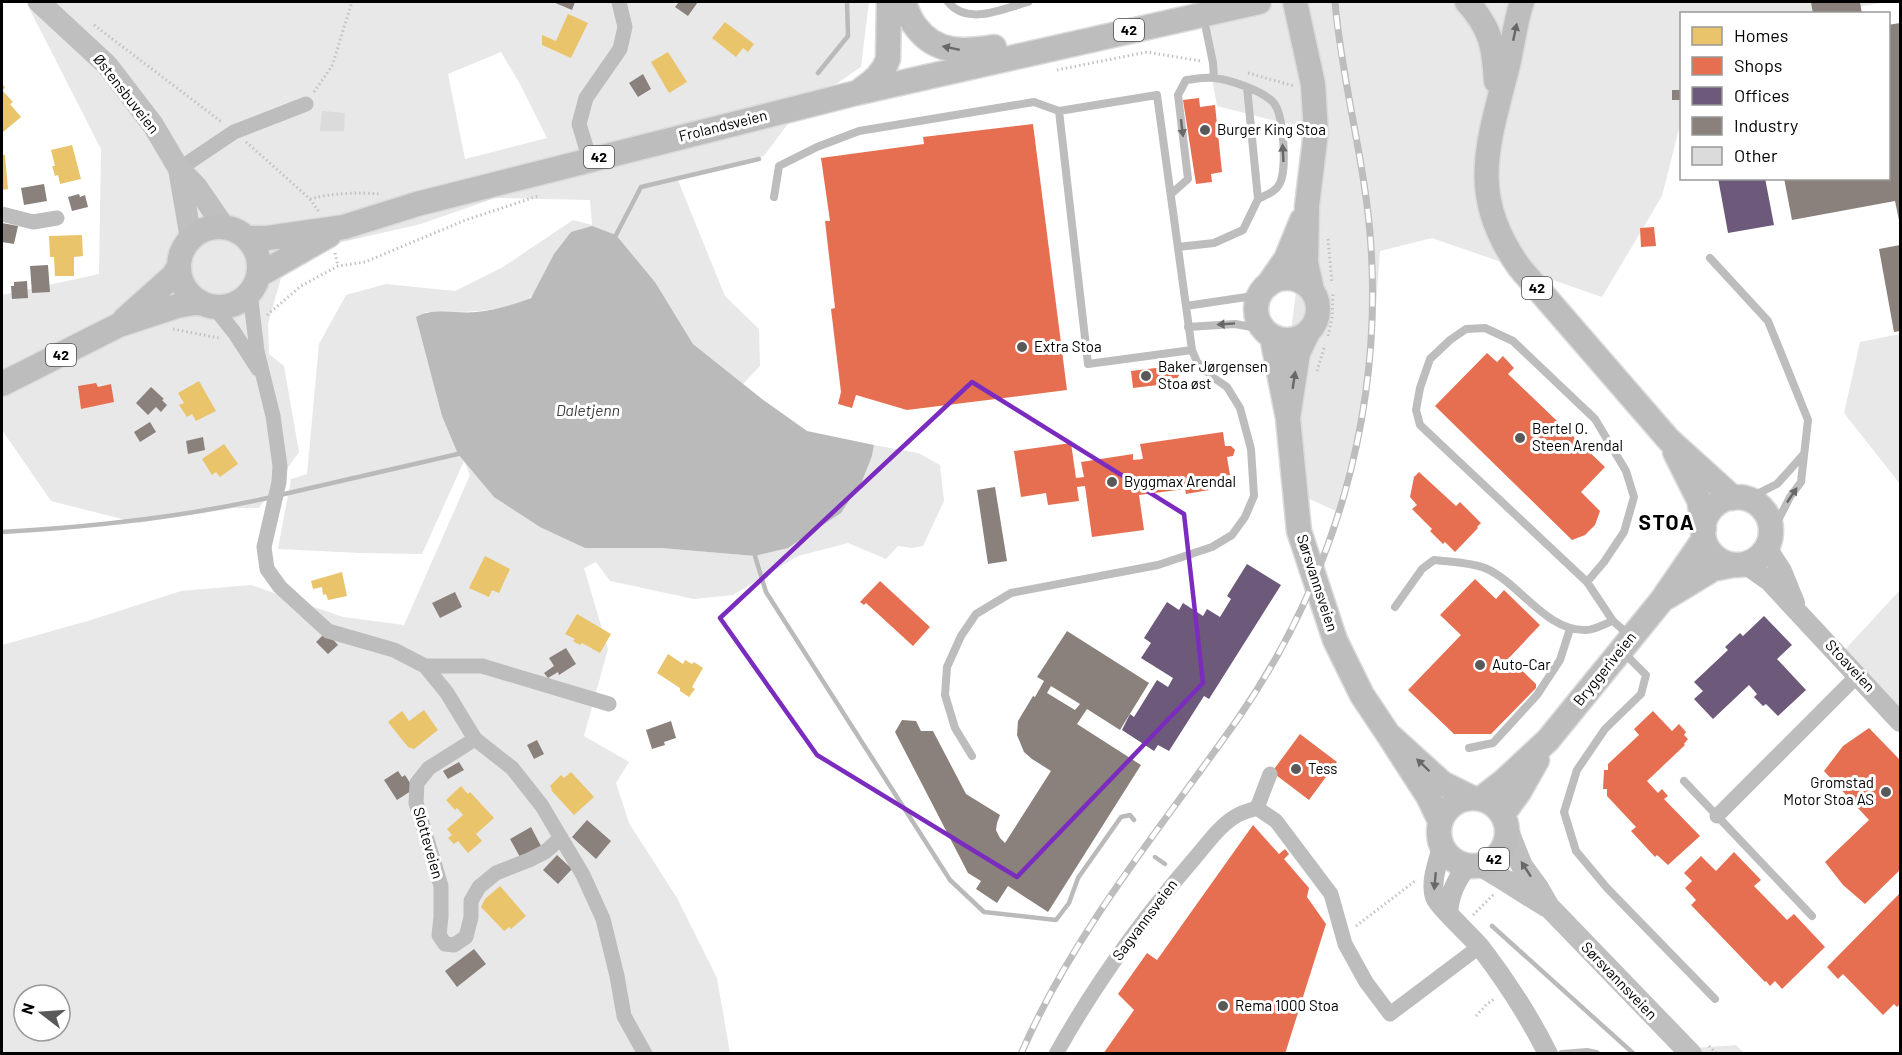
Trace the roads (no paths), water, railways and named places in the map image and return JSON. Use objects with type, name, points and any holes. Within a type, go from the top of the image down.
[{"type":"main road","name":"Østensbuveien","points":[[39,2],[107,65],[153,125],[179,169],[196,186],[224,227]]},
{"type":"main road","name":"Frolandsveien","points":[[856,93],[875,80],[885,68],[888,59],[889,2]]},
{"type":"main road","name":"Frolandsveien","points":[[903,2],[915,26],[924,36],[942,47],[968,52],[1047,37],[1069,43]]},
{"type":"main road","points":[[1295,2],[1313,84],[1316,132],[1307,206],[1306,263],[1312,290]]},
{"type":"main road","name":"42","points":[[1467,2],[1479,14],[1494,50],[1497,103]]},
{"type":"main road","name":"42","points":[[1522,2],[1509,64],[1497,103],[1490,142],[1486,188],[1497,232],[1520,268],[1669,440],[1740,498],[1758,504],[1765,512],[1770,522],[1769,541],[1761,555],[1739,565],[1723,562],[1714,556],[1708,548],[1699,500],[1669,440]]},
{"type":"main road","name":"Frolandsveien","points":[[247,238],[267,238],[344,227],[417,204],[856,93],[1253,3]]},
{"type":"main road","name":"Østensbuveien","points":[[179,169],[190,239]]},
{"type":"main road","points":[[1264,290],[1276,280],[1286,278],[1305,283],[1312,290],[1319,308],[1314,327],[1307,334],[1290,341],[1268,333],[1256,313],[1264,290],[1286,259],[1307,206]]},
{"type":"main road","points":[[190,239],[200,232],[224,227]]},
{"type":"main road","name":"42","points":[[224,227],[247,238]]},
{"type":"main road","name":"Frolandsveien","points":[[255,284],[344,227]]},
{"type":"main road","points":[[247,238],[255,248],[259,261],[255,284]]},
{"type":"main road","name":"42","points":[[119,325],[173,276],[190,239]]},
{"type":"main road","points":[[179,267],[185,288],[191,296],[207,305]]},
{"type":"main road","name":"42","points":[[2,384],[119,325],[177,306],[234,305],[243,300],[255,284]]},
{"type":"main road","name":"Sørsvannsveien","points":[[1268,333],[1288,418],[1299,531],[1335,640],[1362,695],[1428,796],[1440,821]]},
{"type":"main road","name":"Sørsvannsveien","points":[[1288,418],[1298,352],[1307,334]]},
{"type":"main road","name":"42","points":[[1704,533],[1707,517],[1713,507],[1723,501],[1740,498]]},
{"type":"main road","name":"Bryggeriveien","points":[[1662,600],[1704,533]]},
{"type":"main road","name":"Bryggeriveien","points":[[1505,821],[1548,740],[1621,636],[1662,600],[1713,569],[1739,565]]},
{"type":"main road","name":"Sørsvannsveien","points":[[1388,734],[1442,783],[1476,798]]},
{"type":"main road","name":"Bryggeriveien","points":[[1476,798],[1503,782],[1548,740]]},
{"type":"main road","points":[[1476,798],[1490,802],[1505,821]]},
{"type":"main road","name":"42","points":[[1440,821],[1452,804],[1476,798]]},
{"type":"main road","points":[[1440,821],[1438,830],[1442,847]]},
{"type":"main road","name":"42","points":[[1442,847],[1448,856],[1457,862],[1474,866],[1490,862],[1504,848],[1507,838],[1505,821]]},
{"type":"main road","name":"Sørsvannsveien","points":[[1505,821],[1522,866],[1549,907],[1691,1053]]},
{"type":"main road","name":"Sørsvannsveien","points":[[1474,866],[1549,907]]},
{"type":"street","points":[[590,160],[579,124],[586,98],[620,50],[625,27],[619,2]]},
{"type":"street","points":[[179,169],[234,132],[306,104]]},
{"type":"street","points":[[2,214],[33,222],[57,218]]},
{"type":"street","points":[[255,284],[254,332],[273,416],[280,466],[279,482],[264,547],[267,569],[280,587],[328,631],[394,651],[425,666],[447,693],[475,739],[512,768],[542,806],[583,875],[603,920],[624,1016],[645,1053]]},
{"type":"street","points":[[207,305],[234,332],[263,377]]},
{"type":"street","name":"Stoaveien","points":[[1769,541],[1798,611]]},
{"type":"street","name":"Stoaveien","points":[[1739,565],[1768,581],[1900,722]]},
{"type":"street","points":[[425,666],[482,666],[609,704]]},
{"type":"street","points":[[1717,816],[1858,675]]},
{"type":"street","name":"Slotteveien","points":[[475,739],[429,768],[417,783],[416,802],[441,886],[439,935],[445,944],[454,945],[466,937],[471,918],[471,901],[479,886],[496,873],[530,861],[561,838]]},
{"type":"street","points":[[1270,774],[1257,808],[1276,821],[1331,894],[1345,944],[1366,982],[1390,1014],[1479,947]]},
{"type":"street","name":"Sagvannsveien","points":[[1056,1053],[1077,1015],[1108,968],[1172,885],[1221,828],[1236,815],[1257,808]]},
{"type":"street","points":[[1442,847],[1435,874],[1434,893],[1437,903],[1479,947],[1511,987],[1548,1053]]},
{"type":"street","points":[[1448,912],[1450,896],[1457,879],[1474,866]]},
{"type":"lane","points":[[948,2],[955,11],[976,15],[1028,2]]},
{"type":"lane","points":[[1206,29],[1214,78]]},
{"type":"lane","points":[[1171,194],[1188,179],[1178,95],[1186,80],[1214,78],[1258,91],[1274,103],[1281,122],[1284,162],[1280,183],[1274,192],[1258,199]]},
{"type":"lane","points":[[1178,247],[1214,243],[1243,230],[1258,199],[1247,87]]},
{"type":"lane","points":[[774,196],[779,166],[817,147],[859,131],[1034,102],[1059,111],[1157,95],[1192,350],[1197,362],[1227,387],[1240,408],[1251,449],[1254,496],[1245,517],[1232,535],[1212,547],[1158,565],[1011,593],[976,615],[961,636],[947,667],[945,695],[955,728],[972,756]]},
{"type":"lane","points":[[1059,111],[1088,364],[1192,350]]},
{"type":"lane","points":[[1710,258],[1768,321],[1808,420],[1801,482],[1790,497],[1769,541]]},
{"type":"lane","points":[[1186,306],[1264,290]]},
{"type":"lane","points":[[1188,327],[1235,324],[1268,333]]},
{"type":"lane","points":[[1587,582],[1624,532],[1634,497],[1626,471],[1594,419],[1513,341],[1485,328],[1466,329],[1430,359],[1420,388],[1416,410],[1420,425],[1587,582],[1646,675],[1641,694],[1605,729],[1577,770],[1564,812],[1576,851],[1607,888],[1715,999]]},
{"type":"lane","points":[[1740,498],[1777,484],[1804,454]]},
{"type":"lane","points":[[1395,607],[1422,569],[1434,560],[1466,563],[1485,568],[1499,576],[1550,617],[1570,629],[1621,636]]},
{"type":"lane","points":[[1468,748],[1493,743],[1537,695],[1560,660],[1570,629]]},
{"type":"lane","points":[[1684,781],[1812,916]]},
{"type":"lane","points":[[1562,1053],[1596,1053]]},
{"type":"water","name":"Daletjenn","points":[[592,226],[616,235],[655,282],[693,344],[762,399],[807,431],[874,445],[862,481],[841,513],[788,548],[755,556],[661,548],[585,548],[540,527],[494,497],[458,454],[442,416],[416,317],[430,312],[483,311],[531,298],[554,254],[571,232]]},
{"type":"waterway","points":[[818,73],[848,36],[847,2]]},
{"type":"waterway","points":[[616,235],[641,187],[759,159]]},
{"type":"waterway","points":[[280,495],[458,454]]},
{"type":"waterway","points":[[2,532],[138,520],[272,497]]},
{"type":"waterway","points":[[755,556],[766,592],[950,880],[984,912],[1056,920],[1069,903],[1078,878],[1121,817],[1130,815],[1134,820]]},
{"type":"waterway","points":[[1155,857],[1165,864]]},
{"type":"waterway","points":[[1492,926],[1634,1054]]},
{"type":"railway","points":[[1021,1054],[1066,965],[1120,881],[1237,720],[1271,667],[1300,612],[1324,554],[1344,495],[1359,434],[1368,372],[1372,310],[1371,247],[1364,185],[1338,33],[1335,2]]},
{"type":"place","name":"Burger King Stoa","points":[[1205,130]]},
{"type":"place","name":"Extra Stoa","points":[[1022,347]]},
{"type":"place","name":"Baker Jørgensen Stoa øst","points":[[1146,376]]},
{"type":"place","name":"Bertel O. Steen Arendal","points":[[1520,438]]},
{"type":"place","name":"Byggmax Arendal","points":[[1112,482]]},
{"type":"place","name":"Auto-Car","points":[[1480,665]]},
{"type":"place","name":"Tess","points":[[1296,769]]},
{"type":"place","name":"Gromstad Motor Stoa AS","points":[[1886,792]]},
{"type":"place","name":"Rema 1000 Stoa","points":[[1223,1006]]},
{"type":"district","name":"STOA","points":[[1667,523]]}]
